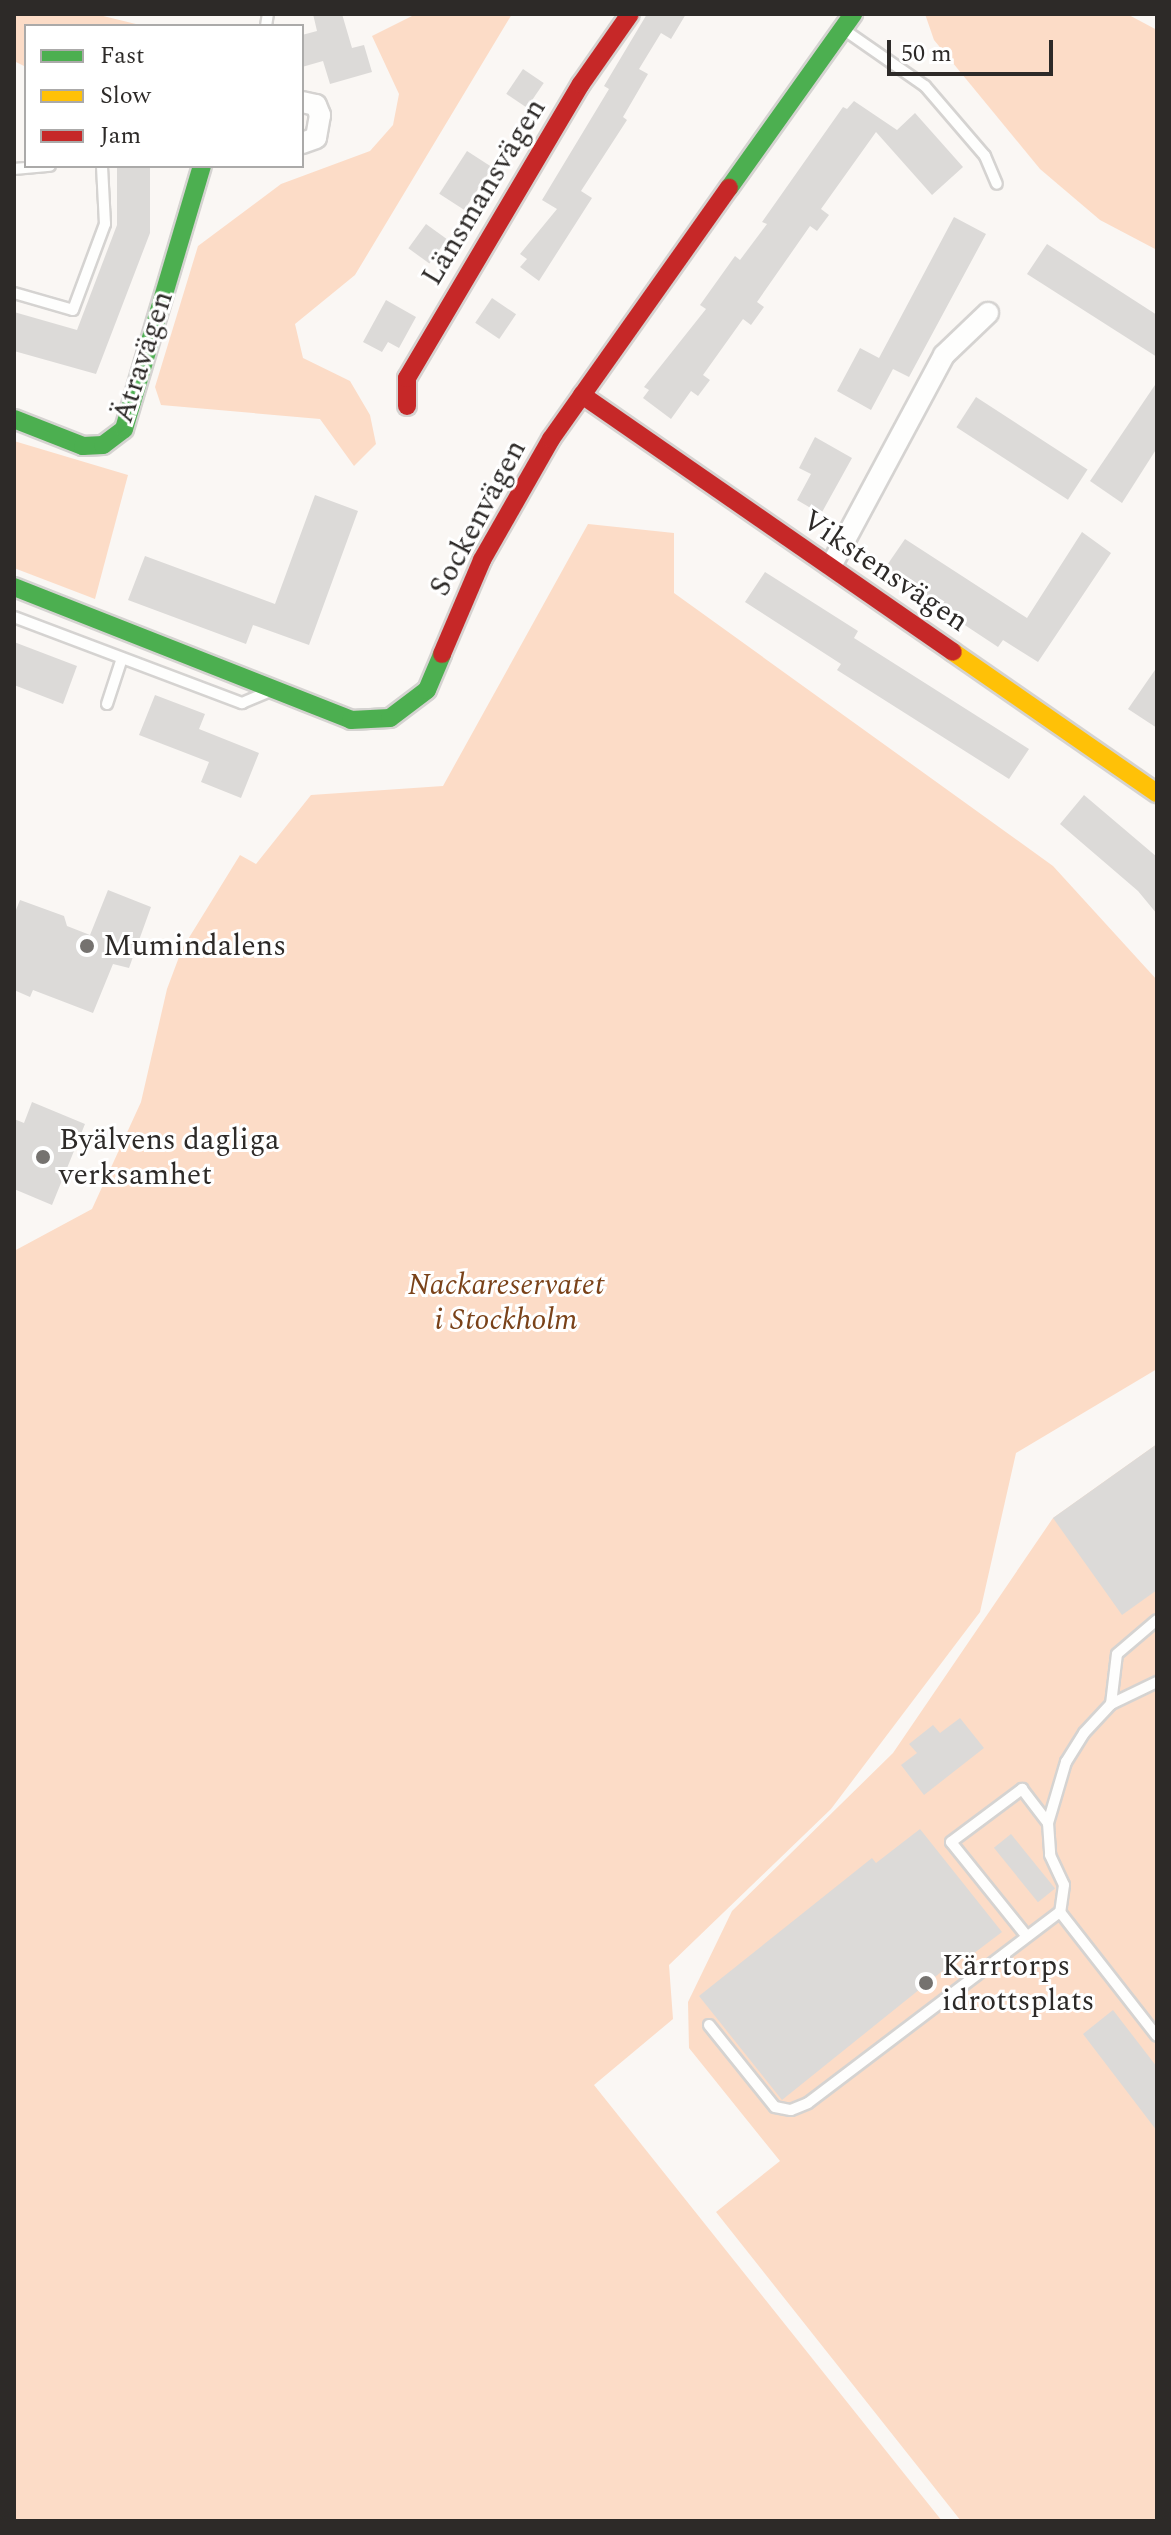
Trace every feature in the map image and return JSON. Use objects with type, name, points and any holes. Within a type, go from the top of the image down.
[{"type":"street","name":"Länsmansvägen","points":[[407,406],[407,378],[581,84],[630,14]]},
{"type":"street","name":"Sockenvägen","points":[[14,587],[270,691],[351,720],[390,718],[427,690],[482,560],[582,395],[848,21]]},
{"type":"street","points":[[304,102],[316,105],[320,115],[316,138],[304,142]]},
{"type":"street","name":"Ätravägen","points":[[14,419],[83,446],[103,445],[124,429],[204,168]]},
{"type":"street","points":[[831,566],[944,355],[988,313]]},
{"type":"street","name":"Vikstensvägen","points":[[582,395],[1157,793]]},
{"type":"lane","points":[[848,21],[925,86],[985,156],[997,184]]},
{"type":"lane","points":[[14,293],[73,310],[105,224],[102,168]]},
{"type":"lane","points":[[14,617],[242,703],[270,691]]},
{"type":"lane","points":[[107,704],[122,658]]},
{"type":"lane","points":[[1111,1704],[1117,1654],[1157,1620]]},
{"type":"lane","points":[[1157,1682],[1111,1704],[1066,1762],[1048,1823],[1050,1855],[1064,1885],[1060,1912],[1157,2036]]},
{"type":"lane","points":[[1025,1934],[951,1842],[1022,1789],[1048,1823]]},
{"type":"lane","points":[[709,2025],[775,2107],[791,2110],[808,2103],[1025,1934],[1060,1912]]},
{"type":"green space","points":[[14,14],[95,14],[136,24],[24,24],[24,66],[14,61]]},
{"type":"green space","points":[[416,14],[512,14],[355,275],[295,324],[303,358],[350,381],[370,415],[376,444],[354,466],[320,419],[161,405],[155,387],[198,246],[281,184],[370,151],[393,125],[399,94],[372,36]]},
{"type":"green space","points":[[925,14],[1127,14],[1157,30],[1157,250],[1100,220],[1040,169],[934,40]]},
{"type":"green space","points":[[14,441],[128,475],[95,599],[14,568]]},
{"type":"green space","name":"Nackareservatet i Stockholm","points":[[588,524],[674,533],[674,593],[1053,866],[1157,980],[1157,1369],[1016,1453],[980,1612],[831,1809],[669,1965],[673,2019],[594,2085],[942,2521],[14,2521],[14,1251],[92,1209],[141,1102],[167,989],[182,949],[240,855],[256,864],[311,795],[443,786]]},
{"type":"green space","name":"Kärrtorps idrottsplats","points":[[1157,1444],[1157,2521],[961,2521],[716,2212],[780,2161],[689,2048],[688,2002],[732,1911],[893,1753],[1053,1518]]},
{"type":"building","points":[[313,14],[342,14],[352,48],[364,45],[372,72],[330,84],[323,61],[304,66],[304,34],[317,31]]},
{"type":"building","points":[[647,14],[686,14],[671,39],[661,33],[639,69],[648,74],[623,117],[627,120],[581,191],[592,198],[539,281],[520,267],[527,259],[520,254],[557,209],[542,200],[609,89],[604,86]]},
{"type":"building","points":[[523,69],[544,83],[527,108],[506,94]]},
{"type":"building","points":[[854,101],[897,130],[915,113],[963,167],[932,195],[876,132],[821,209],[829,215],[817,231],[810,226],[757,302],[764,307],[751,325],[743,319],[703,375],[710,380],[698,396],[691,391],[671,419],[643,398],[649,390],[644,387],[706,309],[700,305],[735,256],[740,260],[767,224],[762,222],[843,107],[847,109]]},
{"type":"building","points":[[467,151],[492,167],[464,210],[439,194]]},
{"type":"building","points":[[117,168],[150,168],[150,233],[96,374],[14,351],[14,312],[77,330],[117,225]]},
{"type":"building","points":[[954,217],[986,234],[909,377],[893,369],[871,410],[837,391],[860,348],[879,358]]},
{"type":"building","points":[[426,224],[447,239],[429,264],[408,248]]},
{"type":"building","points":[[1047,244],[1157,315],[1157,357],[1027,274]]},
{"type":"building","points":[[492,298],[516,314],[499,339],[475,323]]},
{"type":"building","points":[[386,300],[416,317],[399,348],[388,342],[382,352],[363,342]]},
{"type":"building","points":[[1157,382],[1157,448],[1122,503],[1090,481]]},
{"type":"building","points":[[976,397],[1088,469],[1068,500],[956,427]]},
{"type":"building","points":[[815,437],[852,458],[821,514],[797,500],[811,474],[799,468]]},
{"type":"building","points":[[315,495],[358,511],[309,645],[253,625],[246,644],[128,600],[145,556],[275,604]]},
{"type":"building","points":[[1082,532],[1111,553],[1038,662],[1003,640],[998,647],[883,571],[905,539],[1027,618]]},
{"type":"building","points":[[765,572],[858,631],[854,638],[1029,749],[1009,779],[837,670],[841,664],[745,602]]},
{"type":"building","points":[[14,642],[77,666],[63,704],[14,685]]},
{"type":"building","points":[[1157,667],[1157,728],[1128,709]]},
{"type":"building","points":[[155,695],[205,714],[199,729],[259,753],[241,798],[201,782],[209,762],[139,735]]},
{"type":"building","points":[[1084,795],[1157,857],[1157,914],[1138,891],[1060,824]]},
{"type":"building","points":[[108,890],[151,907],[129,968],[113,964],[93,1013],[33,990],[30,997],[14,990],[14,915],[20,900],[64,916],[67,926],[90,935]]},
{"type":"building","name":"Byälvens dagliga verksamhet","points":[[32,1102],[85,1124],[52,1205],[14,1189],[14,1119],[24,1123]]},
{"type":"building","points":[[1157,1444],[1157,1590],[1122,1615],[1053,1518]]},
{"type":"building","points":[[960,1718],[984,1748],[924,1795],[901,1765],[917,1753],[909,1744],[933,1725],[940,1733]]},
{"type":"building","points":[[920,1829],[1002,1932],[969,1957],[966,1952],[782,2100],[699,1996],[872,1858],[876,1863]]},
{"type":"building","points":[[1011,1834],[1055,1888],[1038,1902],[994,1848]]},
{"type":"building","points":[[1113,2010],[1157,2067],[1157,2131],[1083,2034]]},
{"type":"traffic: fast","points":[[729,188],[853,14]]},
{"type":"traffic: fast","points":[[14,419],[83,446],[103,445],[124,429],[201,168]]},
{"type":"traffic: fast","points":[[14,587],[351,720],[390,718],[427,690],[442,654]]},
{"type":"traffic: slow","points":[[953,652],[1157,793]]},
{"type":"traffic: jam","points":[[407,406],[407,378],[581,84],[630,14]]},
{"type":"traffic: jam","points":[[442,654],[482,560],[551,439],[729,188]]},
{"type":"traffic: jam","points":[[582,395],[953,652]]},
{"type":"place","name":"Mumindalens","points":[[87,946]]},
{"type":"place","name":"Byälvens dagliga verksamhet","points":[[43,1157]]},
{"type":"place","name":"Kärrtorps idrottsplats","points":[[926,1983]]}]
